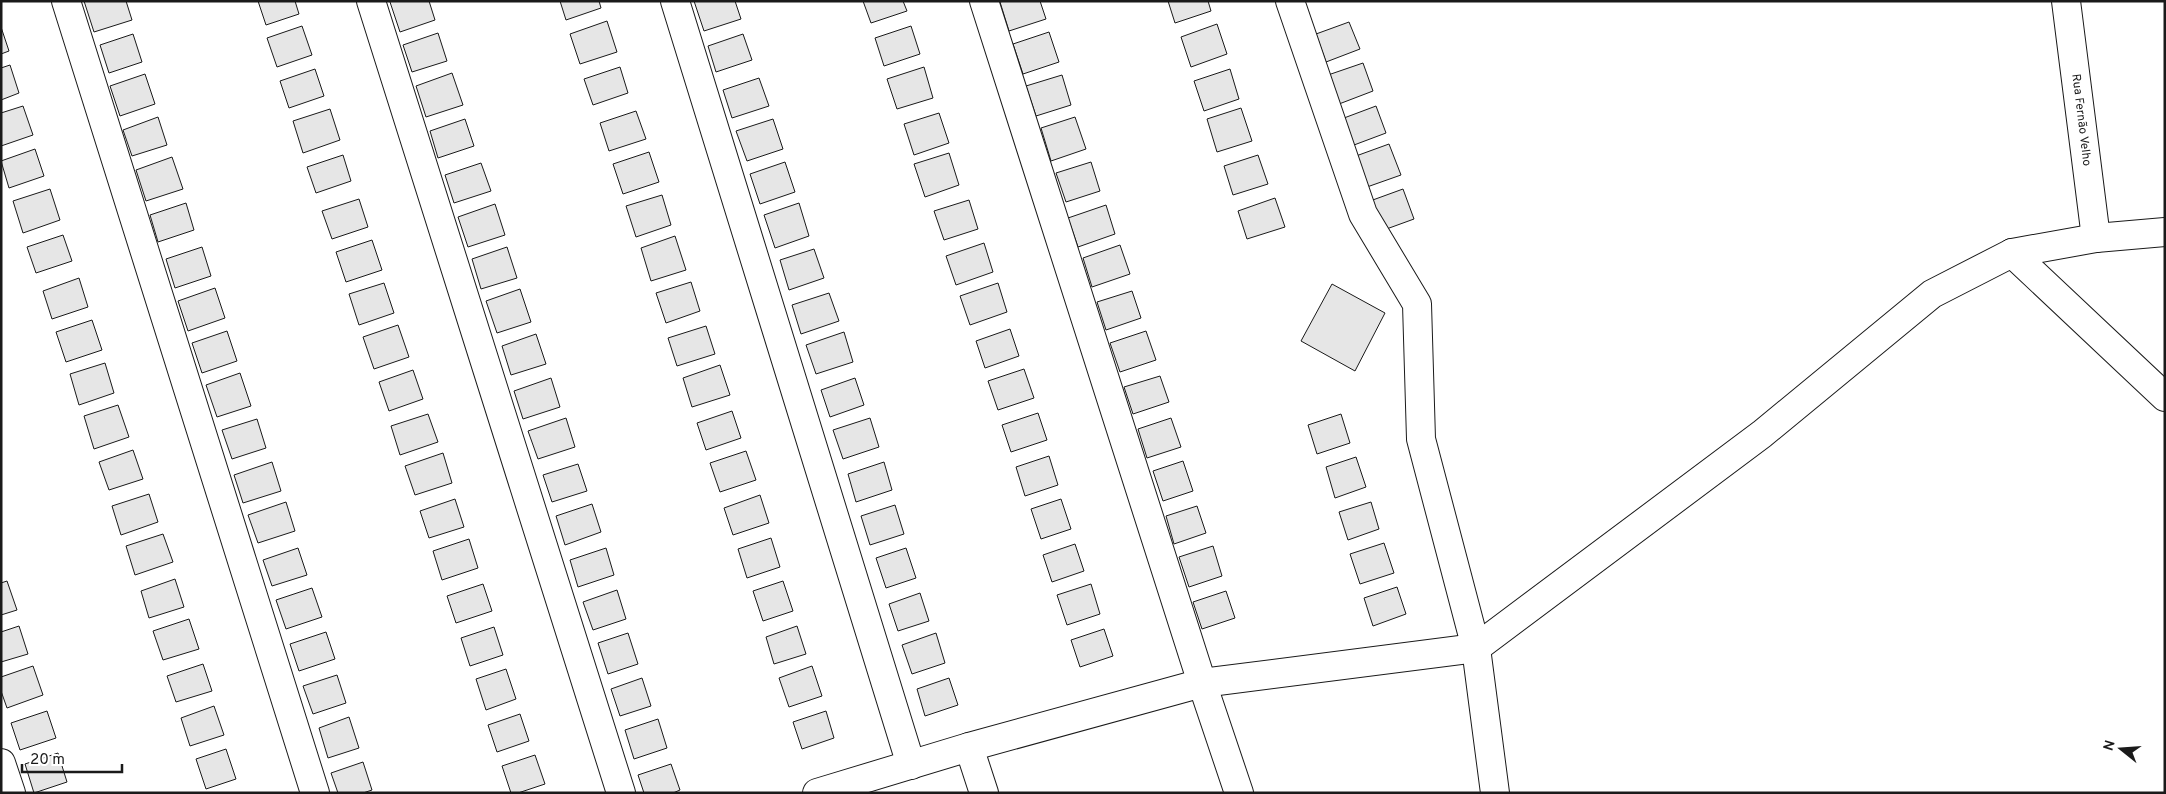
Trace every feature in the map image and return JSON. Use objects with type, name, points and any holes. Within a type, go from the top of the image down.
[{"type":"street","points":[[66,1],[315,793]]},
{"type":"street","points":[[371,1],[622,793]]},
{"type":"street","points":[[675,1],[911,765]]},
{"type":"street","points":[[984,1],[1202,683],[1239,793]]},
{"type":"street","points":[[1290,1],[1363,214],[1417,304],[1421,439],[1476,648],[1495,793]]},
{"type":"street","name":"Rua Fernão Velho","points":[[2066,1],[2096,238]]},
{"type":"street","points":[[817,793],[969,747],[1202,683],[1476,648],[1762,434],[1932,294],[2012,252],[2096,238],[2165,232]]},
{"type":"street","points":[[2012,252],[2165,397]]},
{"type":"street","points":[[969,747],[984,793]]},
{"type":"street","points":[[1,763],[11,793]]},
{"type":"building","points":[[84,1],[126,1],[132,20],[94,32]]},
{"type":"building","points":[[258,1],[295,1],[299,14],[266,25]]},
{"type":"building","points":[[429,1],[435,20],[400,32],[390,2]]},
{"type":"building","points":[[560,1],[599,1],[601,8],[566,20]]},
{"type":"building","points":[[694,1],[735,1],[741,19],[704,31]]},
{"type":"building","points":[[863,1],[903,1],[907,11],[871,23]]},
{"type":"building","points":[[1040,1],[1046,19],[1009,31],[1000,2]]},
{"type":"building","points":[[1168,1],[1208,1],[1211,11],[1175,23]]},
{"type":"building","points":[[607,21],[617,52],[580,64],[570,34]]},
{"type":"building","points":[[1349,22],[1360,49],[1326,62],[1316,34]]},
{"type":"building","points":[[1217,24],[1227,54],[1191,67],[1181,37]]},
{"type":"building","points":[[302,26],[312,55],[277,67],[267,38]]},
{"type":"building","points":[[911,26],[920,54],[884,66],[875,38]]},
{"type":"building","points":[[1,27],[9,51],[1,54]]},
{"type":"building","points":[[1049,32],[1059,62],[1023,74],[1013,44]]},
{"type":"building","points":[[438,33],[447,61],[412,72],[403,45]]},
{"type":"building","points":[[133,34],[142,62],[109,73],[100,45]]},
{"type":"building","points":[[743,34],[752,60],[716,72],[708,46]]},
{"type":"building","points":[[1363,63],[1373,91],[1339,104],[1328,75]]},
{"type":"building","points":[[10,65],[19,93],[1,100],[1,68]]},
{"type":"building","points":[[620,67],[628,93],[593,105],[584,79]]},
{"type":"building","points":[[924,67],[933,98],[897,109],[887,79]]},
{"type":"building","points":[[315,69],[324,96],[289,108],[280,81]]},
{"type":"building","points":[[1230,69],[1239,99],[1204,111],[1194,81]]},
{"type":"building","points":[[452,73],[463,105],[426,117],[416,86]]},
{"type":"building","points":[[145,74],[155,104],[120,116],[110,86]]},
{"type":"building","points":[[1062,75],[1071,105],[1036,116],[1026,86]]},
{"type":"building","points":[[759,78],[769,106],[732,118],[723,90]]},
{"type":"building","points":[[23,106],[33,135],[1,146],[1,113]]},
{"type":"building","points":[[1376,106],[1386,133],[1354,145],[1344,118]]},
{"type":"building","points":[[1241,108],[1252,141],[1217,152],[1207,119]]},
{"type":"building","points":[[330,109],[340,140],[303,153],[293,121]]},
{"type":"building","points":[[636,111],[646,139],[609,151],[600,123]]},
{"type":"building","points":[[939,113],[949,143],[914,155],[904,124]]},
{"type":"building","points":[[158,117],[167,145],[132,156],[123,130]]},
{"type":"building","points":[[1075,117],[1086,149],[1051,161],[1041,128]]},
{"type":"building","points":[[465,119],[474,146],[438,158],[430,131]]},
{"type":"building","points":[[773,119],[783,149],[747,161],[736,131]]},
{"type":"building","points":[[1389,144],[1401,175],[1367,187],[1356,156]]},
{"type":"building","points":[[35,149],[44,176],[9,188],[1,161]]},
{"type":"building","points":[[649,152],[659,182],[623,194],[613,164]]},
{"type":"building","points":[[949,153],[959,185],[925,197],[914,164]]},
{"type":"building","points":[[343,155],[351,181],[316,193],[307,167]]},
{"type":"building","points":[[1258,155],[1268,184],[1233,195],[1224,166]]},
{"type":"building","points":[[172,157],[183,189],[146,201],[136,170]]},
{"type":"building","points":[[785,162],[795,192],[760,204],[750,174]]},
{"type":"building","points":[[1091,162],[1100,191],[1066,202],[1056,173]]},
{"type":"building","points":[[481,163],[491,191],[454,203],[445,175]]},
{"type":"building","points":[[50,189],[60,220],[23,233],[13,201]]},
{"type":"building","points":[[1403,189],[1414,219],[1381,231],[1370,201]]},
{"type":"building","points":[[662,195],[671,225],[636,237],[626,206]]},
{"type":"building","points":[[1275,198],[1285,227],[1247,239],[1238,211]]},
{"type":"building","points":[[359,199],[368,227],[332,239],[322,211]]},
{"type":"building","points":[[969,200],[978,229],[944,240],[934,211]]},
{"type":"building","points":[[186,203],[194,230],[158,242],[150,215]]},
{"type":"building","points":[[799,203],[809,236],[775,248],[764,215]]},
{"type":"building","points":[[495,204],[505,235],[468,247],[458,217]]},
{"type":"building","points":[[1106,205],[1115,234],[1078,247],[1068,218]]},
{"type":"building","points":[[63,235],[72,261],[36,273],[27,247]]},
{"type":"building","points":[[675,236],[686,270],[651,281],[641,248]]},
{"type":"building","points":[[372,240],[382,270],[346,282],[336,252]]},
{"type":"building","points":[[984,243],[993,272],[956,285],[946,256]]},
{"type":"building","points":[[1120,245],[1130,274],[1092,287],[1083,258]]},
{"type":"building","points":[[202,247],[211,276],[175,288],[166,259]]},
{"type":"building","points":[[507,247],[517,278],[481,289],[472,259]]},
{"type":"building","points":[[814,249],[824,278],[789,290],[780,260]]},
{"type":"building","points":[[79,278],[88,307],[52,319],[43,291]]},
{"type":"building","points":[[691,282],[700,311],[666,323],[656,293]]},
{"type":"building","points":[[384,283],[394,313],[359,325],[349,294]]},
{"type":"building","points":[[998,283],[1007,312],[970,325],[960,296]]},
{"type":"building","points":[[1332,284],[1385,313],[1355,371],[1301,341]]},
{"type":"building","points":[[215,288],[225,318],[188,331],[178,301]]},
{"type":"building","points":[[520,289],[531,322],[497,333],[486,301]]},
{"type":"building","points":[[1132,291],[1141,318],[1106,330],[1097,302]]},
{"type":"building","points":[[829,293],[839,321],[801,334],[792,305]]},
{"type":"building","points":[[92,320],[102,350],[66,362],[56,332]]},
{"type":"building","points":[[398,325],[409,357],[374,369],[363,337]]},
{"type":"building","points":[[706,326],[715,354],[677,366],[668,338]]},
{"type":"building","points":[[1010,329],[1019,356],[985,368],[976,341]]},
{"type":"building","points":[[227,331],[237,361],[202,373],[192,343]]},
{"type":"building","points":[[1146,331],[1156,360],[1120,372],[1110,343]]},
{"type":"building","points":[[844,332],[853,362],[816,374],[806,345]]},
{"type":"building","points":[[536,334],[546,364],[511,375],[502,346]]},
{"type":"building","points":[[105,363],[114,393],[79,405],[70,374]]},
{"type":"building","points":[[720,365],[730,395],[692,407],[683,378]]},
{"type":"building","points":[[1024,369],[1034,398],[998,410],[988,381]]},
{"type":"building","points":[[413,370],[423,399],[389,411],[379,382]]},
{"type":"building","points":[[240,373],[251,406],[217,417],[206,385]]},
{"type":"building","points":[[1160,376],[1169,402],[1133,414],[1124,387]]},
{"type":"building","points":[[551,378],[560,407],[523,419],[514,391]]},
{"type":"building","points":[[855,378],[864,405],[830,417],[821,390]]},
{"type":"building","points":[[118,405],[129,437],[94,449],[84,416]]},
{"type":"building","points":[[732,411],[741,438],[706,450],[697,423]]},
{"type":"building","points":[[1038,413],[1047,440],[1011,452],[1002,425]]},
{"type":"building","points":[[428,414],[438,442],[400,455],[391,426]]},
{"type":"building","points":[[1341,414],[1350,443],[1317,454],[1308,425]]},
{"type":"building","points":[[566,418],[575,447],[538,459],[528,431]]},
{"type":"building","points":[[870,418],[879,447],[843,459],[833,430]]},
{"type":"building","points":[[1171,418],[1181,447],[1147,458],[1138,429]]},
{"type":"building","points":[[257,419],[266,448],[232,459],[222,430]]},
{"type":"building","points":[[133,450],[143,479],[109,490],[99,462]]},
{"type":"building","points":[[746,451],[756,480],[720,492],[710,463]]},
{"type":"building","points":[[443,453],[452,483],[415,495],[405,466]]},
{"type":"building","points":[[1049,456],[1058,485],[1025,496],[1016,467]]},
{"type":"building","points":[[1356,457],[1366,487],[1335,498],[1326,467]]},
{"type":"building","points":[[1183,461],[1193,491],[1163,501],[1153,471]]},
{"type":"building","points":[[272,462],[281,491],[243,503],[234,475]]},
{"type":"building","points":[[884,462],[892,490],[856,502],[848,474]]},
{"type":"building","points":[[578,464],[587,491],[552,502],[543,475]]},
{"type":"building","points":[[149,494],[158,522],[121,535],[112,506]]},
{"type":"building","points":[[760,495],[769,523],[733,535],[724,508]]},
{"type":"building","points":[[455,499],[464,527],[429,538],[420,511]]},
{"type":"building","points":[[1061,499],[1071,529],[1041,539],[1031,509]]},
{"type":"building","points":[[286,502],[295,531],[258,543],[248,515]]},
{"type":"building","points":[[1371,502],[1379,529],[1348,540],[1339,512]]},
{"type":"building","points":[[592,504],[601,532],[565,545],[556,516]]},
{"type":"building","points":[[895,505],[904,534],[870,545],[861,516]]},
{"type":"building","points":[[1197,506],[1206,533],[1174,544],[1166,516]]},
{"type":"building","points":[[163,534],[173,562],[135,575],[126,546]]},
{"type":"building","points":[[771,538],[780,567],[747,578],[738,549]]},
{"type":"building","points":[[469,539],[478,568],[442,580],[433,551]]},
{"type":"building","points":[[1384,543],[1394,573],[1360,584],[1350,554]]},
{"type":"building","points":[[1075,544],[1084,571],[1052,582],[1043,555]]},
{"type":"building","points":[[1213,546],[1222,576],[1189,587],[1179,557]]},
{"type":"building","points":[[298,548],[307,575],[272,586],[263,560]]},
{"type":"building","points":[[606,548],[614,575],[578,587],[570,560]]},
{"type":"building","points":[[906,548],[916,578],[886,588],[876,558]]},
{"type":"building","points":[[175,579],[184,607],[149,618],[141,591]]},
{"type":"building","points":[[7,581],[17,610],[1,615],[1,583]]},
{"type":"building","points":[[783,581],[793,611],[763,621],[753,591]]},
{"type":"building","points":[[483,584],[492,611],[456,623],[447,596]]},
{"type":"building","points":[[1091,584],[1100,614],[1067,625],[1057,595]]},
{"type":"building","points":[[1397,587],[1406,614],[1373,626],[1364,598]]},
{"type":"building","points":[[312,588],[322,617],[286,629],[276,600]]},
{"type":"building","points":[[617,590],[626,619],[593,630],[583,602]]},
{"type":"building","points":[[1226,591],[1235,618],[1202,629],[1193,602]]},
{"type":"building","points":[[920,593],[929,621],[898,631],[889,604]]},
{"type":"building","points":[[189,619],[199,649],[163,660],[153,631]]},
{"type":"building","points":[[19,626],[28,654],[1,662],[1,632]]},
{"type":"building","points":[[797,626],[806,654],[774,664],[766,637]]},
{"type":"building","points":[[494,627],[503,655],[470,666],[461,638]]},
{"type":"building","points":[[1104,629],[1113,656],[1080,667],[1071,640]]},
{"type":"building","points":[[326,632],[335,659],[299,671],[290,644]]},
{"type":"building","points":[[628,633],[638,664],[608,674],[598,643]]},
{"type":"building","points":[[936,633],[945,663],[912,674],[902,645]]},
{"type":"building","points":[[203,664],[212,691],[176,702],[167,676]]},
{"type":"building","points":[[33,666],[43,695],[7,708],[1,691],[1,677]]},
{"type":"building","points":[[812,666],[822,696],[789,707],[779,678]]},
{"type":"building","points":[[506,669],[516,699],[486,710],[476,679]]},
{"type":"building","points":[[337,675],[346,703],[313,714],[303,686]]},
{"type":"building","points":[[642,678],[651,706],[620,716],[611,689]]},
{"type":"building","points":[[949,678],[958,705],[925,716],[917,689]]},
{"type":"building","points":[[214,706],[224,735],[190,746],[181,718]]},
{"type":"building","points":[[47,711],[56,738],[20,750],[11,723]]},
{"type":"building","points":[[826,711],[834,738],[802,749],[793,722]]},
{"type":"building","points":[[520,714],[529,741],[497,752],[488,725]]},
{"type":"building","points":[[349,717],[359,748],[328,758],[319,728]]},
{"type":"building","points":[[658,719],[667,748],[634,759],[625,730]]},
{"type":"building","points":[[226,749],[236,779],[206,789],[196,759]]},
{"type":"building","points":[[58,753],[67,782],[34,793],[25,764]]},
{"type":"building","points":[[535,755],[545,784],[518,793],[511,793],[502,766]]},
{"type":"building","points":[[363,762],[372,790],[363,793],[338,793],[331,773]]},
{"type":"building","points":[[671,764],[680,790],[673,793],[644,793],[638,775]]}]
